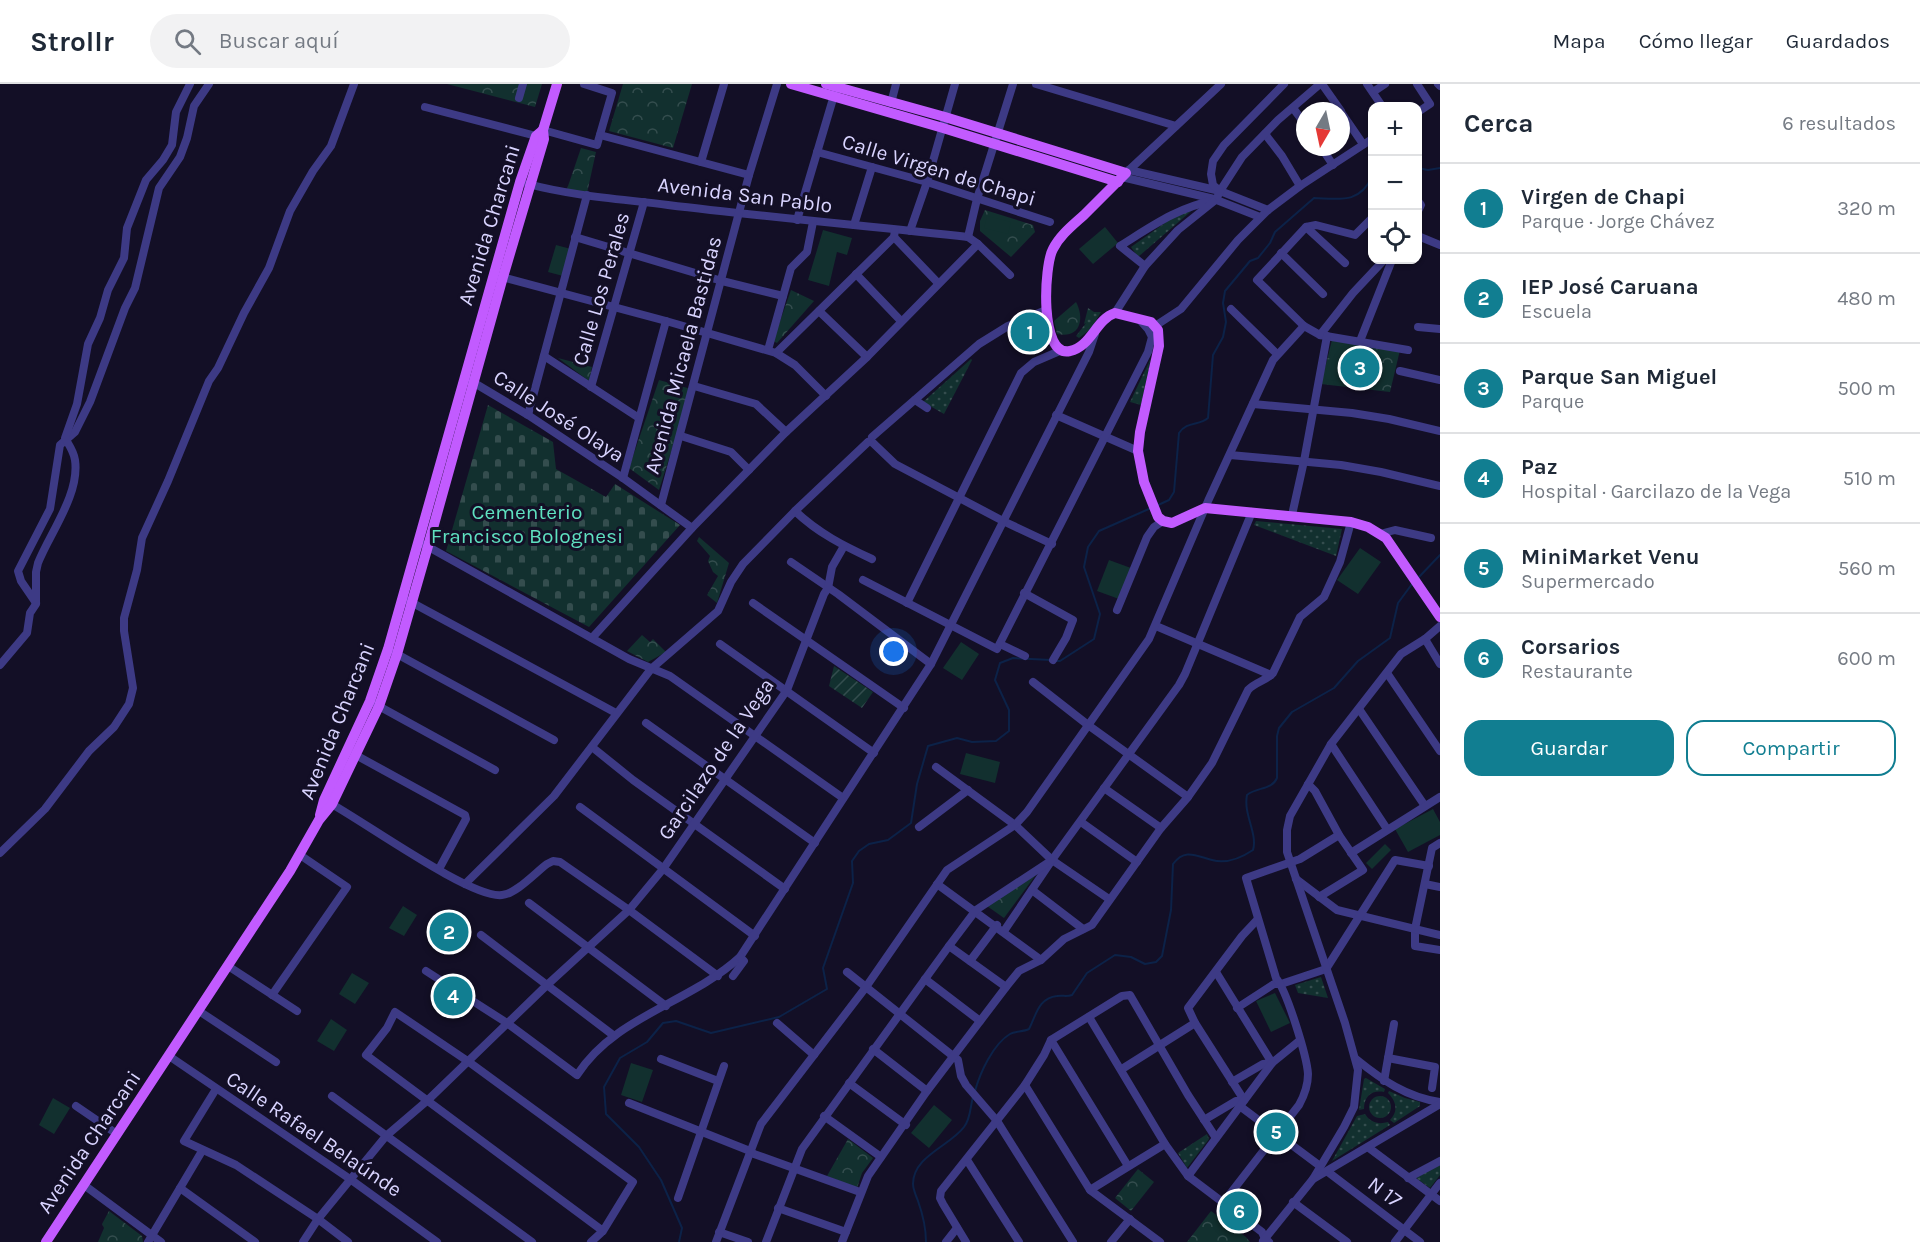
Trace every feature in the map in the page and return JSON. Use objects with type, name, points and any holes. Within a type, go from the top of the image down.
[{"type":"main road","name":"Avenida Charcani","points":[[46,1242],[300,855],[328,802],[374,704],[392,652],[525,183],[557,84]]},
{"type":"main road","points":[[791,84],[834,88],[891,103],[944,123]]},
{"type":"main road","points":[[834,88],[995,139],[1124,175],[1066,232],[1052,249],[1047,270],[1046,310],[1053,340],[1062,350],[1075,349],[1095,332],[1106,317],[1114,313],[1138,318],[1155,326],[1160,335],[1138,452],[1144,482],[1160,519],[1177,521],[1205,508],[1292,515],[1351,522],[1368,527],[1380,534],[1398,554],[1437,614]]},
{"type":"street","points":[[36,604],[21,581],[18,571],[50,509],[60,445],[65,438],[77,405],[88,344],[100,318],[108,290],[124,258],[127,228],[146,180],[172,145],[177,112],[190,84]]},
{"type":"street","points":[[65,438],[75,432],[90,402],[124,308],[135,288],[159,188],[180,157],[194,106],[209,84]]},
{"type":"street","points":[[0,853],[45,809],[89,751],[114,727],[129,704],[133,688],[124,618],[137,570],[142,538],[209,381],[218,368],[244,313],[269,268],[290,211],[332,146],[354,84]]},
{"type":"street","points":[[519,98],[523,84]]},
{"type":"street","points":[[425,107],[541,135],[597,145],[612,93],[584,84]]},
{"type":"street","points":[[701,162],[724,84]]},
{"type":"street","name":"Avenida Micaela Bastidas","points":[[661,505],[749,175],[777,84]]},
{"type":"street","points":[[891,103],[896,84]]},
{"type":"street","points":[[910,231],[927,182],[955,84]]},
{"type":"street","points":[[1010,275],[968,237],[977,199],[1012,84]]},
{"type":"street","points":[[1036,84],[1176,126]]},
{"type":"street","points":[[1124,175],[1221,84]]},
{"type":"street","points":[[1220,191],[1213,185],[1211,174],[1213,161],[1224,145],[1284,84]]},
{"type":"street","points":[[1114,313],[1145,266],[1178,230],[1216,200],[1242,157],[1265,134],[1321,84],[1334,102]]},
{"type":"street","points":[[1367,84],[1379,102]]},
{"type":"street","points":[[1373,92],[1385,84]]},
{"type":"street","points":[[1417,84],[1430,104],[1422,109]]},
{"type":"street","points":[[797,220],[818,152],[834,88]]},
{"type":"street","points":[[1293,108],[1296,112]]},
{"type":"street","points":[[1350,124],[1363,144]]},
{"type":"street","points":[[1265,134],[1282,156],[1300,186]]},
{"type":"street","points":[[600,135],[749,175]]},
{"type":"street","points":[[1155,326],[1181,309],[1238,240],[1268,210],[1368,141]]},
{"type":"street","name":"Calle Virgen de Chapi","points":[[818,152],[927,182],[1050,222]]},
{"type":"street","points":[[1327,156],[1333,165]]},
{"type":"street","points":[[854,225],[872,167]]},
{"type":"street","points":[[1124,175],[1220,191],[1268,210]]},
{"type":"street","points":[[1124,175],[1216,200],[1260,217]]},
{"type":"street","name":"Avenida San Pablo","points":[[525,183],[558,192],[854,225],[895,233],[910,231],[968,237]]},
{"type":"street","points":[[528,415],[587,195]]},
{"type":"street","points":[[1145,266],[1120,246],[1172,213],[1194,204],[1216,200]]},
{"type":"street","name":"Calle Los Perales","points":[[591,387],[631,254],[644,202]]},
{"type":"street","points":[[772,352],[790,268],[807,252],[813,222]]},
{"type":"street","points":[[1368,222],[1355,235],[1316,225],[1306,227],[1257,280],[1304,326],[1324,335],[1408,350]]},
{"type":"street","points":[[1306,227],[1345,262]]},
{"type":"street","points":[[772,352],[819,311],[895,233],[938,284]]},
{"type":"street","points":[[575,237],[722,281],[783,296]]},
{"type":"street","points":[[1422,238],[1440,245]]},
{"type":"street","points":[[592,638],[692,528],[786,432],[867,357],[978,244]]},
{"type":"street","points":[[1281,253],[1323,294]]},
{"type":"street","points":[[1292,515],[1304,461],[1324,328],[1380,264]]},
{"type":"street","points":[[1360,341],[1390,264]]},
{"type":"street","points":[[856,274],[901,321]]},
{"type":"street","points":[[498,276],[772,352],[795,365],[826,396]]},
{"type":"street","points":[[1231,309],[1277,354]]},
{"type":"street","points":[[465,884],[554,796],[651,669],[718,611],[731,582],[743,564],[795,511],[979,344],[1008,326],[1046,310]]},
{"type":"street","points":[[819,311],[867,357]]},
{"type":"street","points":[[862,580],[997,649],[1151,344],[1151,333],[1138,318]]},
{"type":"street","points":[[623,478],[666,321]]},
{"type":"street","points":[[716,1242],[761,1124],[866,987],[947,870],[1015,825],[1027,812],[1141,650],[1156,626],[1205,508],[1277,354],[1304,326]]},
{"type":"street","points":[[1418,327],[1440,329]]},
{"type":"street","points":[[426,971],[507,1023],[577,1075],[596,1050],[613,1035],[718,976],[740,957],[931,664],[1089,352],[1095,332]]},
{"type":"street","points":[[907,603],[1020,373],[1034,362],[1062,350]]},
{"type":"street","points":[[544,356],[639,418]]},
{"type":"street","points":[[1400,371],[1440,380]]},
{"type":"street","name":"Calle José Olaya","points":[[469,380],[528,415],[623,478],[692,528]]},
{"type":"street","points":[[694,386],[756,404],[786,432]]},
{"type":"street","points":[[915,400],[927,408]]},
{"type":"street","points":[[1253,404],[1389,419],[1440,431]]},
{"type":"street","points":[[1056,415],[1138,452]]},
{"type":"street","points":[[681,436],[730,452],[749,470]]},
{"type":"street","points":[[0,665],[24,638],[29,626],[30,613],[36,604],[38,563],[64,508],[74,472],[74,456],[65,438]]},
{"type":"street","points":[[871,441],[895,464],[1003,522],[1052,544]]},
{"type":"street","points":[[1230,455],[1304,461],[1381,472],[1440,486]]},
{"type":"street","points":[[795,511],[812,527],[872,560]]},
{"type":"street","points":[[970,961],[1032,890],[1128,753],[1179,685],[1198,645],[1252,512]]},
{"type":"street","points":[[1117,610],[1147,537],[1160,519]]},
{"type":"street","points":[[842,1242],[868,1176],[927,1092],[1006,987],[1019,971],[1041,960],[1064,939],[1092,924],[1161,828],[1212,763],[1248,690],[1252,685],[1268,679],[1300,617],[1324,597],[1340,562],[1351,522]]},
{"type":"street","points":[[1380,534],[1395,530],[1431,537]]},
{"type":"street","points":[[423,544],[592,638],[651,669],[670,676],[843,798]]},
{"type":"street","name":"Garcilazo de la Vega","points":[[303,1242],[318,1219],[386,1136],[469,1062],[507,1023],[629,910],[663,869],[792,681],[806,638],[828,588],[832,567],[844,546]]},
{"type":"street","points":[[791,562],[838,594],[931,664]]},
{"type":"street","points":[[1024,593],[1073,620],[1053,660]]},
{"type":"street","points":[[407,600],[616,713]]},
{"type":"street","points":[[753,603],[904,708]]},
{"type":"street","points":[[1156,626],[1271,675]]},
{"type":"street","points":[[1265,1241],[1313,1179],[1344,1127],[1354,1107],[1358,1079],[1356,1059],[1286,845],[1288,823],[1331,744],[1401,654],[1425,639],[1440,626]]},
{"type":"street","points":[[1425,639],[1440,664]]},
{"type":"street","points":[[720,644],[874,753]]},
{"type":"street","points":[[1000,644],[1025,656]]},
{"type":"street","points":[[392,652],[554,740]]},
{"type":"street","points":[[1387,673],[1440,751]]},
{"type":"street","points":[[1033,682],[1088,725],[1188,796]]},
{"type":"street","points":[[374,704],[495,770]]},
{"type":"street","points":[[1359,709],[1425,806]]},
{"type":"street","points":[[646,723],[815,843]]},
{"type":"street","points":[[1331,744],[1387,829]]},
{"type":"street","points":[[592,747],[633,780],[785,889]]},
{"type":"street","points":[[352,753],[465,815],[466,819],[439,869]]},
{"type":"street","points":[[936,767],[1015,825],[1052,860],[1109,899]]},
{"type":"street","points":[[1308,784],[1315,791],[1339,835],[1363,870],[1320,897]]},
{"type":"street","points":[[1104,788],[1161,828]]},
{"type":"street","points":[[919,827],[968,790]]},
{"type":"street","points":[[1351,853],[1440,797]]},
{"type":"street","points":[[328,802],[465,884],[487,893],[501,895],[511,892],[547,864],[553,861],[560,862],[718,976]]},
{"type":"street","points":[[580,807],[755,936]]},
{"type":"street","points":[[1081,822],[1137,862]]},
{"type":"street","points":[[1224,1203],[1277,1136],[1299,1105],[1306,1089],[1307,1067],[1296,1024],[1281,984],[1276,978],[1246,878],[1300,859],[1339,835]]},
{"type":"street","points":[[1440,843],[1432,848],[1415,929],[1415,946],[1440,950]]},
{"type":"street","points":[[272,994],[347,887],[300,855]]},
{"type":"street","points":[[766,1242],[802,1149],[949,946],[976,910],[1052,860]]},
{"type":"street","points":[[1237,1008],[1274,984],[1281,984],[1326,969],[1395,860],[1429,866]]},
{"type":"street","points":[[1296,879],[1337,910],[1440,934]]},
{"type":"street","points":[[938,884],[1041,960]]},
{"type":"street","points":[[1425,884],[1440,887]]},
{"type":"street","points":[[1032,890],[1083,929]]},
{"type":"street","points":[[529,903],[666,1006]]},
{"type":"street","points":[[1242,1104],[1232,1082],[1188,1011],[1190,1004],[1257,920]]},
{"type":"street","points":[[482,935],[613,1035]]},
{"type":"street","points":[[949,946],[1006,987]]},
{"type":"street","points":[[733,976],[744,961],[740,957]]},
{"type":"street","points":[[228,966],[297,1011]]},
{"type":"street","points":[[847,972],[958,1060],[961,1076],[966,1085],[997,1121],[1073,1242]]},
{"type":"street","points":[[1216,972],[1272,1063]]},
{"type":"street","points":[[925,979],[980,1021]]},
{"type":"street","points":[[966,1242],[943,1204],[940,1194],[1025,1085],[1051,1040],[1122,996],[1130,995],[1216,1138]]},
{"type":"street","points":[[199,1011],[276,1062]]},
{"type":"street","points":[[591,1242],[603,1231],[633,1182],[469,1062],[395,1012],[387,1028],[366,1055],[603,1231]]},
{"type":"street","points":[[1089,1017],[1188,1176],[1262,1232],[1265,1241]]},
{"type":"street","points":[[777,1023],[814,1055]]},
{"type":"street","points":[[1122,1069],[1195,1023]]},
{"type":"street","points":[[1384,1081],[1394,1024]]},
{"type":"street","points":[[1051,1040],[1128,1166]]},
{"type":"street","points":[[1188,1176],[1272,1063],[1299,1041]]},
{"type":"street","points":[[873,1049],[927,1092]]},
{"type":"street","name":"Calle Rafael Belaúnde","points":[[169,1056],[351,1179],[437,1242]]},
{"type":"street","points":[[1388,1058],[1435,1067],[1432,1088]]},
{"type":"street","points":[[661,1059],[718,1081]]},
{"type":"street","points":[[1356,1059],[1384,1081],[1414,1096],[1440,1103]]},
{"type":"street","points":[[1232,1082],[1263,1064],[1272,1063]]},
{"type":"street","points":[[678,1198],[724,1066]]},
{"type":"street","points":[[849,1083],[906,1125]]},
{"type":"street","points":[[1025,1085],[1090,1190],[1160,1242]]},
{"type":"street","points":[[216,1089],[184,1141],[236,1165],[318,1219],[348,1242]]},
{"type":"street","points":[[332,1096],[532,1242]]},
{"type":"street","points":[[1204,1120],[1236,1101],[1277,1136],[1320,1166]]},
{"type":"street","points":[[629,1103],[754,1154],[860,1192]]},
{"type":"street","points":[[1313,1179],[1369,1148],[1440,1103]]},
{"type":"street","points":[[76,1106],[117,1134]]},
{"type":"street","points":[[824,1116],[881,1157]]},
{"type":"street","points":[[1090,1190],[1166,1144]]},
{"type":"street","points":[[1369,1148],[1440,1201]]},
{"type":"street","points":[[150,1239],[202,1151]]},
{"type":"street","points":[[967,1160],[1020,1242]]},
{"type":"street","points":[[1408,1178],[1440,1161]]},
{"type":"street","name":"N 17","points":[[1328,1172],[1420,1242]]},
{"type":"street","points":[[1395,1242],[1440,1182]]},
{"type":"street","points":[[84,1185],[150,1239],[161,1242]]},
{"type":"street","points":[[180,1188],[255,1242]]},
{"type":"street","points":[[1293,1202],[1347,1242]]},
{"type":"street","points":[[778,1208],[846,1232]]},
{"type":"street","points":[[1111,1242],[1130,1219]]},
{"type":"street","points":[[946,1242],[957,1228]]},
{"type":"street","points":[[719,1232],[748,1242]]},
{"type":"green space","points":[[447,84],[542,84],[535,107]]},
{"type":"green space","points":[[623,84],[692,84],[673,148],[609,131]]},
{"type":"green space","points":[[581,148],[596,152],[587,193],[567,189]]},
{"type":"green space","points":[[1196,207],[1138,257],[1131,247],[1172,218]]},
{"type":"green space","points":[[985,210],[1033,225],[1035,232],[1011,257],[980,231],[980,221]]},
{"type":"green space","points":[[987,216],[1011,222],[1008,234],[984,228]]},
{"type":"green space","points":[[1105,227],[1118,243],[1093,264],[1079,249]]},
{"type":"green space","points":[[823,230],[852,238],[847,255],[837,252],[829,286],[808,280]]},
{"type":"green space","points":[[556,245],[571,249],[563,276],[548,272]]},
{"type":"green space","points":[[791,290],[814,301],[777,343],[773,341]]},
{"type":"green space","points":[[1076,302],[1080,315],[1079,326],[1071,333],[1057,334],[1054,321]]},
{"type":"green space","points":[[1088,308],[1094,312],[1101,312],[1091,329],[1079,338],[1076,336],[1086,323],[1084,324]]},
{"type":"green space","points":[[1041,318],[1048,342],[1046,346],[1027,343],[1013,331]]},
{"type":"green space","points":[[1332,340],[1400,350],[1390,392],[1321,384]]},
{"type":"green space","points":[[1333,342],[1360,346],[1352,383],[1325,379]]},
{"type":"green space","points":[[558,358],[592,367],[589,381]]},
{"type":"green space","points":[[1151,358],[1141,405],[1130,402]]},
{"type":"green space","points":[[971,359],[944,414],[923,402]]},
{"type":"green space","points":[[659,380],[691,389],[659,490],[629,468]]},
{"type":"green space","name":"Cementerio Francisco Bolognesi","points":[[488,405],[553,442],[556,469],[606,497],[615,484],[680,525],[589,627],[446,551]]},
{"type":"green space","points":[[1256,521],[1342,529],[1336,556],[1254,525]]},
{"type":"green space","points":[[699,537],[729,563],[717,603],[707,595],[718,576],[713,572],[708,561],[710,556],[697,541]]},
{"type":"green space","points":[[1360,548],[1381,562],[1358,594],[1337,580]]},
{"type":"green space","points":[[1109,560],[1131,568],[1119,599],[1097,591]]},
{"type":"green space","points":[[642,635],[650,642],[653,639],[666,652],[648,662],[627,651]]},
{"type":"green space","points":[[961,642],[979,654],[962,680],[943,668]]},
{"type":"green space","points":[[834,666],[873,692],[862,708],[829,686]]},
{"type":"green space","points":[[966,753],[1000,762],[995,783],[960,774]]},
{"type":"green space","points":[[1433,809],[1440,822],[1440,835],[1408,852],[1395,829]]},
{"type":"green space","points":[[1385,844],[1391,850],[1372,869],[1366,863]]},
{"type":"green space","points":[[1038,872],[1004,918],[987,906]]},
{"type":"green space","points":[[403,906],[417,915],[404,936],[389,928]]},
{"type":"green space","points":[[352,973],[369,983],[355,1004],[339,994]]},
{"type":"green space","points":[[1321,977],[1328,998],[1298,993],[1295,985]]},
{"type":"green space","points":[[1275,993],[1290,1023],[1271,1032],[1256,1001]]},
{"type":"green space","points":[[331,1019],[347,1030],[334,1051],[317,1041]]},
{"type":"green space","points":[[631,1063],[653,1070],[642,1102],[621,1095]]},
{"type":"green space","points":[[1364,1079],[1385,1089],[1384,1092],[1369,1095],[1364,1109],[1359,1110]]},
{"type":"green space","points":[[1389,1091],[1420,1102],[1420,1106],[1394,1123],[1390,1120],[1395,1113],[1395,1106]]},
{"type":"green space","points":[[1376,1096],[1384,1096],[1391,1103],[1391,1111],[1384,1118],[1376,1118],[1369,1111],[1369,1103]]},
{"type":"green space","points":[[53,1098],[70,1108],[54,1134],[39,1125]]},
{"type":"green space","points":[[934,1105],[952,1120],[929,1148],[911,1133]]},
{"type":"green space","points":[[1365,1114],[1375,1122],[1388,1122],[1390,1125],[1332,1161],[1357,1116]]},
{"type":"green space","points":[[1207,1134],[1209,1139],[1187,1168],[1178,1153]]},
{"type":"green space","points":[[848,1139],[873,1158],[862,1173],[857,1188],[827,1176]]},
{"type":"green space","points":[[1440,1164],[1440,1175],[1430,1188],[1416,1178]]},
{"type":"green space","points":[[1138,1169],[1154,1182],[1131,1211],[1115,1198]]},
{"type":"green space","points":[[109,1211],[142,1236],[143,1242],[98,1242],[104,1228],[102,1224]]},
{"type":"green space","points":[[1211,1211],[1246,1237],[1250,1242],[1187,1242]]},
{"type":"waterway","points":[[1422,169],[1440,168]]},
{"type":"waterway","points":[[1156,506],[1169,500],[1174,492],[1179,433],[1189,425],[1208,418],[1213,355],[1223,337],[1226,322],[1223,303],[1225,291],[1250,261],[1258,258],[1270,243],[1275,232],[1314,198],[1348,198],[1361,192],[1368,184]]},
{"type":"waterway","points":[[1056,661],[1060,661],[1094,639],[1100,614],[1084,567],[1088,547],[1099,531],[1151,508]]},
{"type":"waterway","points":[[1418,578],[1440,555]]},
{"type":"waterway","points":[[975,1091],[980,1076],[998,1045],[1010,1034],[1029,1029],[1038,1008],[1046,1000],[1051,997],[1072,995],[1087,973],[1115,955],[1131,957],[1145,964],[1156,962],[1162,956],[1171,910],[1173,864],[1182,856],[1191,854],[1212,860],[1228,861],[1253,850],[1254,837],[1247,809],[1247,795],[1272,785],[1277,778],[1279,728],[1292,712],[1334,688],[1358,661],[1390,638],[1398,603],[1412,584]]},
{"type":"waterway","points":[[679,1242],[682,1228],[661,1180],[639,1147],[606,1114],[604,1087],[620,1058],[647,1042],[663,1023],[676,1021],[711,1033],[779,1017],[827,989],[823,968],[853,883],[852,861],[859,851],[869,844],[888,840],[911,823],[917,784],[928,746],[957,738],[972,742],[996,741],[1009,731],[1009,710],[995,680],[1000,663],[1013,658],[1051,660]]},
{"type":"waterway","points":[[926,1242],[923,1216],[913,1186],[915,1174],[925,1159],[964,1127],[973,1097]]},
{"type":"place","name":"Virgen de Chapi","points":[[1030,332]]},
{"type":"place","name":"Parque San Miguel","points":[[1360,368]]},
{"type":"place","name":"IEP José Caruana","points":[[449,932]]},
{"type":"place","name":"Paz","points":[[453,996]]},
{"type":"place","name":"MiniMarket Venu","points":[[1276,1132]]},
{"type":"place","name":"Corsarios","points":[[1239,1211]]}]
